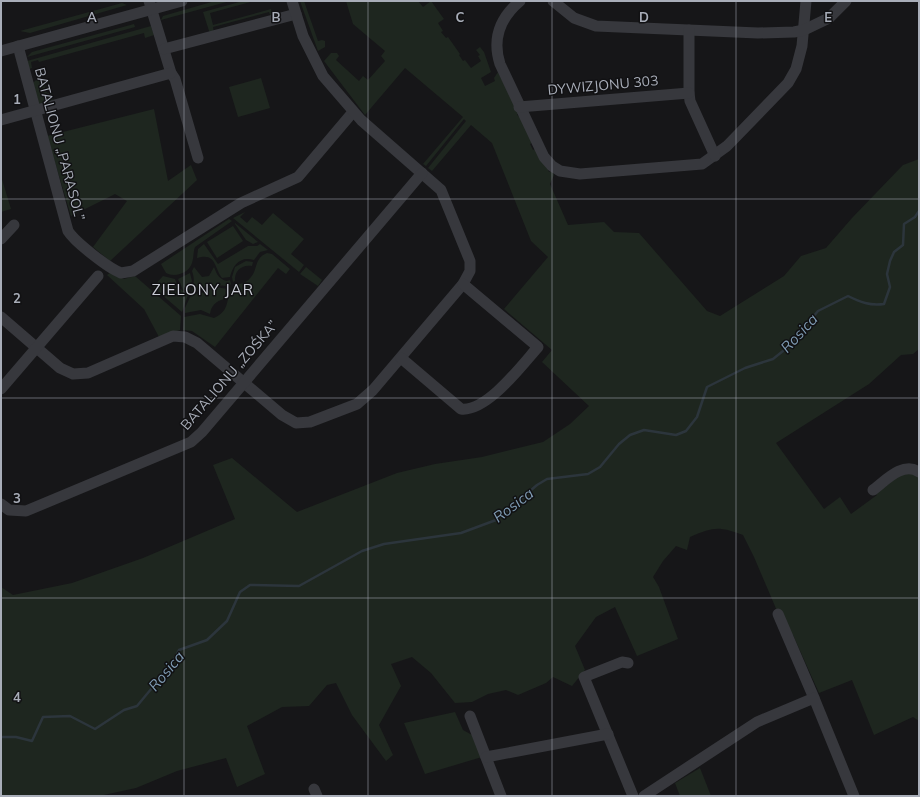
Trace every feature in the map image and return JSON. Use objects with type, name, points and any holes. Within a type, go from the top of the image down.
[{"type":"street","points":[[1,51],[151,5],[182,1]]},
{"type":"street","points":[[1,317],[60,368],[73,374],[88,373],[173,336],[185,337],[197,343],[282,415],[296,423],[310,422],[357,404],[373,390],[463,284],[470,271],[470,259],[444,194],[353,112],[327,82],[316,65],[303,36],[292,1]]},
{"type":"street","points":[[520,1],[506,15],[497,39],[496,50],[500,64],[519,107],[544,157],[552,166],[562,172],[580,174],[702,164],[715,156],[727,146],[788,84],[798,62],[804,30],[806,3]]},
{"type":"street","points":[[553,1],[574,18],[596,26],[758,33],[794,32],[804,30],[829,18],[846,1]]},
{"type":"street","points":[[806,3],[814,13],[829,18]]},
{"type":"street","points":[[151,5],[171,73],[175,79],[198,158]]},
{"type":"street","points":[[164,49],[296,14]]},
{"type":"street","points":[[689,30],[690,101],[715,156]]},
{"type":"street","name":"BATALIONU „PARASOL”","points":[[18,46],[69,233],[108,266],[125,274],[136,269],[241,203],[298,177],[353,112]]},
{"type":"street","points":[[1,120],[171,73]]},
{"type":"street","name":"DYWIZJONU 303","points":[[519,107],[689,93]]},
{"type":"street","name":"BATALIONU „ZOŚKA”","points":[[1,504],[9,510],[26,511],[191,442],[202,432],[422,173]]},
{"type":"street","points":[[1,239],[14,225]]},
{"type":"street","points":[[1,389],[98,276]]},
{"type":"street","points":[[401,358],[461,409],[474,408],[511,379],[538,347],[463,284]]},
{"type":"street","points":[[874,490],[895,473],[906,469],[913,469],[919,472]]},
{"type":"street","points":[[778,614],[854,796]]},
{"type":"street","points":[[628,663],[622,662],[584,676],[633,796]]},
{"type":"street","points":[[644,796],[757,722],[814,698]]},
{"type":"street","points":[[470,716],[501,796]]},
{"type":"street","points":[[486,757],[608,734]]},
{"type":"shaded area","points":[[215,1],[230,1],[161,20],[163,16]]},
{"type":"shaded area","points":[[243,1],[254,1],[210,13],[213,25],[271,9],[273,17],[271,17],[269,12],[213,27],[214,33],[210,34],[203,12]]},
{"type":"shaded area","points":[[300,1],[304,1],[318,41],[325,41],[325,47],[318,51]]},
{"type":"shaded area","points":[[346,1],[418,1],[423,7],[431,1],[444,19],[438,23],[443,31],[441,32],[446,38],[448,37],[463,61],[465,60],[471,68],[481,61],[478,56],[480,55],[476,50],[480,47],[484,52],[491,72],[481,78],[485,86],[495,81],[494,78],[498,72],[519,114],[517,114],[518,116],[521,117],[532,143],[530,144],[533,150],[535,149],[550,168],[548,171],[553,171],[554,175],[550,184],[568,225],[604,222],[614,232],[639,233],[707,311],[720,316],[784,276],[801,256],[826,248],[852,218],[903,165],[919,159],[919,349],[913,354],[901,355],[869,384],[776,443],[824,509],[840,497],[851,514],[877,495],[876,494],[896,478],[908,472],[919,476],[919,721],[913,717],[874,735],[852,680],[819,693],[793,635],[786,632],[743,535],[728,530],[716,529],[705,531],[690,537],[687,550],[676,546],[663,561],[653,577],[659,587],[678,639],[637,656],[615,607],[596,617],[575,646],[585,670],[572,686],[553,677],[546,683],[518,695],[506,690],[488,694],[472,702],[455,703],[431,673],[412,657],[391,664],[401,686],[379,725],[393,755],[386,761],[352,715],[336,683],[327,685],[309,706],[282,707],[247,726],[265,774],[237,787],[226,758],[177,771],[136,788],[99,796],[1,796],[1,587],[13,595],[72,583],[143,558],[235,519],[213,465],[232,458],[297,512],[397,473],[435,464],[482,457],[543,442],[570,424],[589,406],[542,362],[552,350],[504,309],[548,257],[531,241],[492,143],[471,125],[432,171],[428,168],[466,121],[464,119],[426,166],[423,164],[463,117],[405,68],[365,115],[324,61],[331,53],[337,53],[339,56],[336,60],[359,81],[363,76],[368,80],[385,61],[381,56],[385,51],[353,24]]},
{"type":"shaded area","points":[[122,3],[127,5],[30,33],[20,31]]},
{"type":"shaded area","points":[[134,24],[135,27],[27,57],[32,52]]},
{"type":"shaded area","points":[[151,26],[154,35],[145,38],[144,33],[39,62],[38,60],[31,62],[32,68],[29,69],[27,61]]},
{"type":"shaded area","points":[[38,78],[42,78],[47,93],[52,92],[53,101],[39,104],[33,83]]},
{"type":"shaded area","points":[[261,78],[270,108],[238,117],[229,87]]},
{"type":"shaded area","points":[[154,109],[168,181],[191,165],[197,180],[110,261],[93,247],[127,201],[115,194],[71,216],[47,136]]},
{"type":"shaded area","points":[[1,176],[11,209],[1,212]]},
{"type":"shaded area","points":[[245,212],[240,217],[247,223],[252,217],[262,225],[273,213],[304,239],[291,254],[304,265],[299,272],[233,218]]},
{"type":"shaded area","points":[[229,219],[232,221],[195,247],[192,263],[185,272],[177,275],[166,273],[161,264]]},
{"type":"shaded area","points":[[235,224],[258,242],[253,244],[246,240]]},
{"type":"shaded area","points":[[233,226],[243,241],[217,258],[207,242]]},
{"type":"shaded area","points":[[204,244],[218,264],[248,246],[257,246],[260,244],[268,250],[260,252],[254,260],[241,260],[235,265],[230,277],[222,278],[211,259],[208,257],[197,258],[198,249]]},
{"type":"shaded area","points":[[267,253],[272,254],[290,269],[286,274],[278,268],[215,347],[192,331],[183,330],[184,317],[200,314],[214,318],[220,315],[226,308],[229,295],[234,286],[249,279],[253,274],[260,258]]},
{"type":"shaded area","points":[[246,261],[253,262],[252,266],[245,266],[239,269],[235,277],[235,281],[233,282],[232,277],[235,267]]},
{"type":"shaded area","points":[[194,267],[202,277],[209,276],[214,267],[220,278],[227,281],[230,280],[231,284],[228,287],[214,286],[191,293],[194,282],[192,271]]},
{"type":"shaded area","points":[[306,267],[322,280],[318,286],[300,274]]},
{"type":"shaded area","points":[[110,273],[124,279],[135,276],[181,316],[180,330],[159,337],[144,309],[107,275]]},
{"type":"shaded area","points":[[190,273],[192,281],[189,292],[183,290],[178,279]]},
{"type":"shaded area","points":[[163,276],[175,279],[178,287],[188,295],[182,312],[153,287]]},
{"type":"shaded area","points":[[216,287],[227,289],[224,299],[214,304],[210,314],[201,310],[185,313],[185,308],[191,295]]},
{"type":"shaded area","points":[[455,712],[463,730],[472,735],[482,757],[425,774],[404,723]]},
{"type":"shaded area","points":[[700,768],[711,796],[680,796],[675,783]]},
{"type":"waterway","name":"Rosica","points":[[1,737],[16,737],[32,741],[43,717],[70,716],[95,729],[124,710],[137,706],[171,665],[179,650],[207,640],[227,621],[240,592],[250,585],[299,586],[362,551],[384,544],[461,533],[496,520],[537,485],[547,479],[588,474],[600,467],[619,444],[630,435],[644,430],[676,435],[686,431],[697,417],[707,387],[745,368],[773,359],[788,347],[818,311],[848,296],[865,303],[884,304],[890,287],[887,274],[890,261],[894,252],[903,245],[904,224],[915,217],[919,211]]},
{"type":"district","name":"ZIELONY JAR","points":[[203,289]]}]
